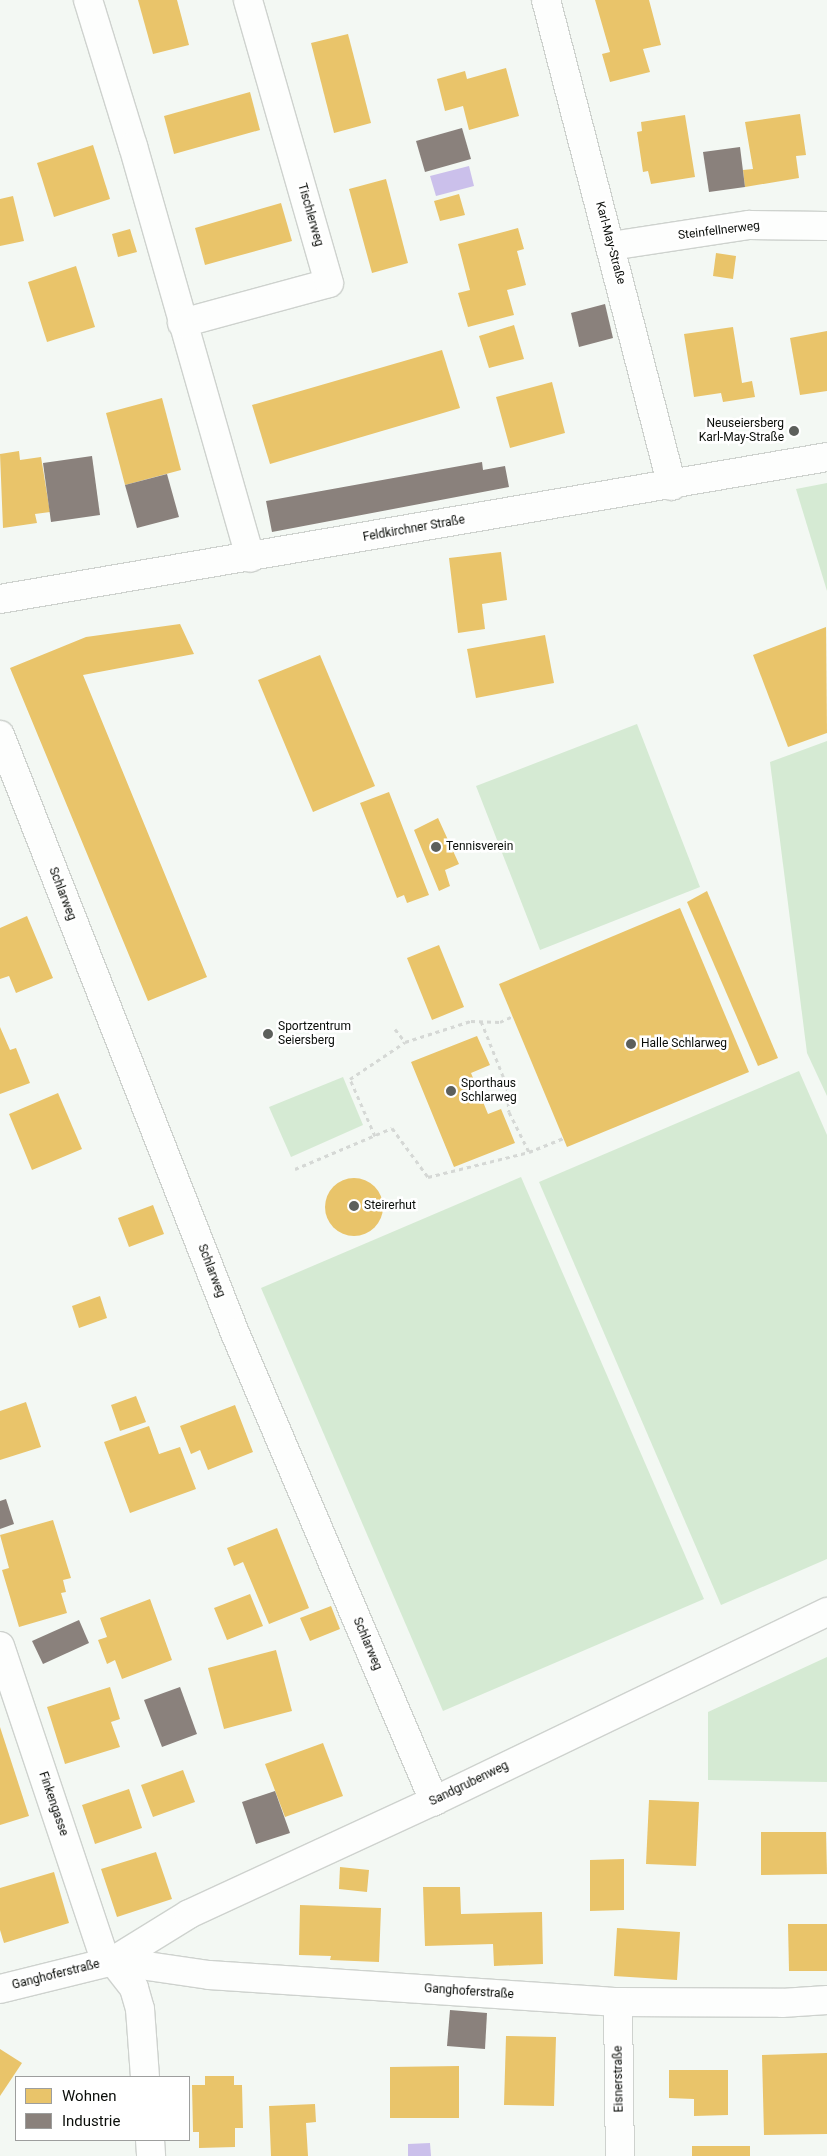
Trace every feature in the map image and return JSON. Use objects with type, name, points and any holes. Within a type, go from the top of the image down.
[{"type":"street","points":[[88,0],[133,146],[250,558]]},
{"type":"street","name":"Tischlerweg","points":[[182,323],[329,283],[248,0]]},
{"type":"street","name":"Karl-May-Straße","points":[[546,0],[672,486]]},
{"type":"street","name":"Steinfellnerweg","points":[[611,246],[749,225],[827,226]]},
{"type":"street","name":"Feldkirchner Straße","points":[[0,599],[672,486],[827,457]]},
{"type":"street","name":"Schlarweg","points":[[0,735],[235,1333],[434,1801]]},
{"type":"street","name":"Sandgrubenweg","points":[[110,1962],[143,1946],[189,1914],[434,1801],[827,1612]]},
{"type":"street","name":"Finkengasse","points":[[0,1646],[110,1962]]},
{"type":"street","name":"Ganghoferstraße","points":[[0,1990],[110,1962],[209,1975],[618,2002],[827,2000]]},
{"type":"street","name":"Ganghoferstraße","points":[[110,1962],[134,1988],[140,2009],[145,2076]]},
{"type":"street","name":"Eisnerstraße","points":[[618,2002],[620,2156]]},
{"type":"street","points":[[150,2141],[151,2156]]},
{"type":"path","points":[[375,1136],[350,1079],[404,1042],[471,1021],[500,1022],[513,1016]]},
{"type":"path","points":[[481,1021],[507,1086],[509,1112],[529,1152]]},
{"type":"path","points":[[395,1029],[404,1042]]},
{"type":"path","points":[[295,1169],[392,1128],[428,1177],[529,1152],[564,1138]]},
{"type":"green space","points":[[827,483],[827,591],[796,489]]},
{"type":"green space","points":[[637,724],[700,887],[540,950],[476,786]]},
{"type":"green space","points":[[827,741],[827,1096],[807,1053],[770,762]]},
{"type":"green space","points":[[799,1071],[827,1135],[827,1559],[721,1605],[539,1182]]},
{"type":"green space","points":[[343,1077],[363,1125],[291,1157],[269,1107]]},
{"type":"green space","points":[[521,1177],[704,1599],[443,1711],[261,1288]]},
{"type":"green space","points":[[827,1657],[827,1782],[708,1780],[708,1712]]},
{"type":"shaded area","points":[[469,166],[474,186],[436,196],[430,176]]},
{"type":"shaded area","points":[[430,2143],[431,2156],[408,2156],[408,2144]]},
{"type":"building: Wohnen","points":[[138,0],[177,0],[189,45],[153,54]]},
{"type":"building: Wohnen","points":[[595,0],[649,0],[661,45],[643,49],[650,72],[610,82],[602,54],[610,52]]},
{"type":"building: Wohnen","points":[[348,34],[371,123],[334,133],[311,43]]},
{"type":"building: Wohnen","points":[[506,68],[519,116],[469,130],[463,106],[445,111],[437,79],[465,71],[467,79]]},
{"type":"building: Wohnen","points":[[250,92],[260,130],[174,154],[164,116]]},
{"type":"building: Wohnen","points":[[800,114],[806,155],[796,156],[799,178],[745,187],[743,170],[753,169],[745,122]]},
{"type":"building: Wohnen","points":[[685,115],[695,177],[651,184],[648,171],[643,172],[637,132],[642,131],[641,122]]},
{"type":"building: Wohnen","points":[[93,145],[110,199],[54,217],[37,163]]},
{"type":"building: Wohnen","points":[[386,179],[408,263],[372,273],[349,189]]},
{"type":"building: Wohnen","points":[[459,194],[465,215],[440,221],[434,201]]},
{"type":"building: Wohnen","points":[[13,196],[24,241],[0,246],[0,199]]},
{"type":"building: Wohnen","points":[[281,203],[292,241],[205,265],[195,228]]},
{"type":"building: Wohnen","points":[[518,228],[524,249],[517,251],[526,285],[507,290],[514,315],[468,327],[458,293],[470,290],[458,244]]},
{"type":"building: Wohnen","points":[[130,229],[137,252],[118,257],[112,234]]},
{"type":"building: Wohnen","points":[[716,253],[736,256],[733,279],[713,276]]},
{"type":"building: Wohnen","points":[[76,266],[95,327],[47,342],[28,282]]},
{"type":"building: Wohnen","points":[[514,325],[524,359],[489,368],[479,336]]},
{"type":"building: Wohnen","points":[[733,327],[742,383],[752,381],[755,397],[723,402],[721,393],[694,397],[684,334]]},
{"type":"building: Wohnen","points":[[827,331],[827,391],[800,395],[790,338]]},
{"type":"building: Wohnen","points":[[442,350],[460,408],[270,464],[252,405]]},
{"type":"building: Wohnen","points":[[552,382],[565,433],[510,448],[496,397]]},
{"type":"building: Wohnen","points":[[162,398],[181,470],[125,485],[106,413]]},
{"type":"building: Wohnen","points":[[19,451],[20,460],[41,457],[50,512],[35,514],[37,523],[3,528],[0,454]]},
{"type":"building: Wohnen","points":[[501,552],[507,600],[482,604],[485,629],[458,633],[449,558]]},
{"type":"building: Wohnen","points":[[180,624],[194,654],[83,675],[207,977],[148,1001],[10,668],[86,637]]},
{"type":"building: Wohnen","points":[[826,627],[827,733],[788,747],[753,655]]},
{"type":"building: Wohnen","points":[[545,635],[554,683],[476,698],[467,649]]},
{"type":"building: Wohnen","points":[[320,655],[375,786],[313,812],[258,680]]},
{"type":"building: Wohnen","points":[[389,792],[429,895],[407,903],[404,895],[397,898],[360,803]]},
{"type":"building: Wohnen","name":"Tennisverein","points":[[438,818],[459,864],[445,870],[450,886],[439,891],[414,830]]},
{"type":"building: Wohnen","points":[[707,891],[778,1058],[758,1066],[687,902]]},
{"type":"building: Wohnen","name":"Halle Schlarweg","points":[[680,908],[749,1072],[567,1147],[499,984]]},
{"type":"building: Wohnen","points":[[27,916],[53,978],[16,993],[9,976],[0,979],[0,928]]},
{"type":"building: Wohnen","points":[[439,945],[464,1007],[432,1020],[407,958]]},
{"type":"building: Wohnen","points":[[0,1027],[10,1050],[16,1048],[30,1083],[0,1094]]},
{"type":"building: Wohnen","name":"Sporthaus Schlarweg","points":[[477,1036],[490,1065],[471,1073],[488,1114],[501,1109],[515,1143],[454,1167],[411,1062]]},
{"type":"building: Wohnen","points":[[58,1093],[82,1149],[32,1170],[9,1114]]},
{"type":"building: Wohnen","name":"Steirerhut","points":[[348,1178],[360,1178],[375,1186],[383,1201],[383,1213],[375,1228],[360,1236],[348,1236],[333,1228],[325,1213],[325,1201],[333,1186]]},
{"type":"building: Wohnen","points":[[153,1205],[164,1234],[129,1247],[118,1218]]},
{"type":"building: Wohnen","points":[[100,1296],[107,1318],[79,1328],[72,1306]]},
{"type":"building: Wohnen","points":[[136,1396],[146,1422],[120,1431],[111,1405]]},
{"type":"building: Wohnen","points":[[26,1402],[41,1447],[0,1460],[0,1411]]},
{"type":"building: Wohnen","points":[[235,1405],[253,1452],[208,1470],[200,1450],[191,1454],[180,1426]]},
{"type":"building: Wohnen","points":[[149,1426],[159,1454],[180,1447],[196,1489],[130,1513],[104,1442]]},
{"type":"building: Wohnen","points":[[53,1520],[71,1578],[63,1580],[66,1592],[61,1593],[67,1613],[19,1627],[2,1570],[9,1568],[0,1535]]},
{"type":"building: Wohnen","points":[[277,1528],[309,1608],[269,1624],[243,1562],[234,1566],[227,1548]]},
{"type":"building: Wohnen","points":[[250,1594],[263,1626],[227,1640],[214,1608]]},
{"type":"building: Wohnen","points":[[150,1599],[172,1660],[122,1679],[115,1660],[107,1664],[98,1640],[107,1637],[100,1618]]},
{"type":"building: Wohnen","points":[[331,1606],[340,1629],[310,1641],[300,1618]]},
{"type":"building: Wohnen","points":[[276,1650],[292,1711],[224,1729],[208,1668]]},
{"type":"building: Wohnen","points":[[110,1687],[120,1719],[111,1722],[120,1747],[65,1764],[47,1707]]},
{"type":"building: Wohnen","points":[[0,1727],[29,1816],[0,1825]]},
{"type":"building: Wohnen","points":[[323,1743],[343,1796],[285,1817],[265,1764]]},
{"type":"building: Wohnen","points":[[183,1770],[195,1802],[153,1817],[141,1785]]},
{"type":"building: Wohnen","points":[[129,1789],[142,1828],[95,1844],[82,1805]]},
{"type":"building: Wohnen","points":[[649,1800],[699,1802],[696,1866],[646,1864]]},
{"type":"building: Wohnen","points":[[761,1832],[826,1832],[827,1874],[761,1875]]},
{"type":"building: Wohnen","points":[[156,1852],[172,1899],[117,1917],[101,1869]]},
{"type":"building: Wohnen","points":[[624,1859],[624,1910],[590,1911],[590,1860]]},
{"type":"building: Wohnen","points":[[340,1867],[369,1870],[367,1892],[339,1889]]},
{"type":"building: Wohnen","points":[[54,1872],[69,1923],[4,1943],[0,1930],[0,1888]]},
{"type":"building: Wohnen","points":[[423,1887],[460,1887],[461,1914],[542,1912],[543,1964],[494,1966],[493,1944],[425,1946]]},
{"type":"building: Wohnen","points":[[300,1905],[381,1908],[379,1962],[330,1960],[331,1956],[299,1955]]},
{"type":"building: Wohnen","points":[[788,1924],[827,1924],[827,1971],[789,1971]]},
{"type":"building: Wohnen","points":[[617,1928],[680,1932],[677,1980],[614,1976]]},
{"type":"building: Wohnen","points":[[506,2036],[556,2037],[554,2106],[504,2105]]},
{"type":"building: Wohnen","points":[[0,2049],[22,2063],[0,2096]]},
{"type":"building: Wohnen","points":[[827,2053],[827,2134],[764,2135],[762,2055]]},
{"type":"building: Wohnen","points":[[459,2066],[459,2118],[390,2118],[390,2067]]},
{"type":"building: Wohnen","points":[[669,2070],[728,2070],[728,2115],[694,2116],[694,2099],[669,2098]]},
{"type":"building: Wohnen","points":[[205,2076],[234,2076],[234,2085],[242,2085],[243,2128],[235,2128],[235,2147],[199,2148],[199,2132],[193,2132],[192,2085],[205,2085]]},
{"type":"building: Wohnen","points":[[315,2104],[316,2122],[306,2123],[308,2156],[271,2156],[269,2106]]},
{"type":"building: Wohnen","points":[[692,2146],[750,2146],[750,2156],[692,2156]]},
{"type":"building: Industrie","points":[[462,128],[471,159],[425,172],[416,141]]},
{"type":"building: Industrie","points":[[740,147],[745,187],[709,192],[703,152]]},
{"type":"building: Industrie","points":[[605,304],[613,338],[579,347],[571,313]]},
{"type":"building: Industrie","points":[[92,456],[100,515],[51,522],[43,463]]},
{"type":"building: Industrie","points":[[482,462],[483,470],[505,466],[509,487],[272,532],[266,501]]},
{"type":"building: Industrie","points":[[167,474],[179,517],[137,528],[125,485]]},
{"type":"building: Industrie","points":[[6,1499],[14,1524],[0,1529],[0,1501]]},
{"type":"building: Industrie","points":[[79,1620],[89,1643],[43,1664],[32,1641]]},
{"type":"building: Industrie","points":[[180,1687],[197,1734],[162,1747],[144,1700]]},
{"type":"building: Industrie","points":[[275,1791],[290,1833],[256,1844],[242,1802]]},
{"type":"building: Industrie","points":[[450,2010],[487,2013],[485,2049],[447,2046]]},
{"type":"place","name":"Neuseiersberg Karl-May-Straße","points":[[794,431]]},
{"type":"place","name":"Tennisverein","points":[[436,847]]},
{"type":"place","name":"Sportzentrum Seiersberg","points":[[268,1034]]},
{"type":"place","name":"Halle Schlarweg","points":[[631,1044]]},
{"type":"place","name":"Sporthaus Schlarweg","points":[[451,1091]]},
{"type":"place","name":"Steirerhut","points":[[354,1206]]}]
